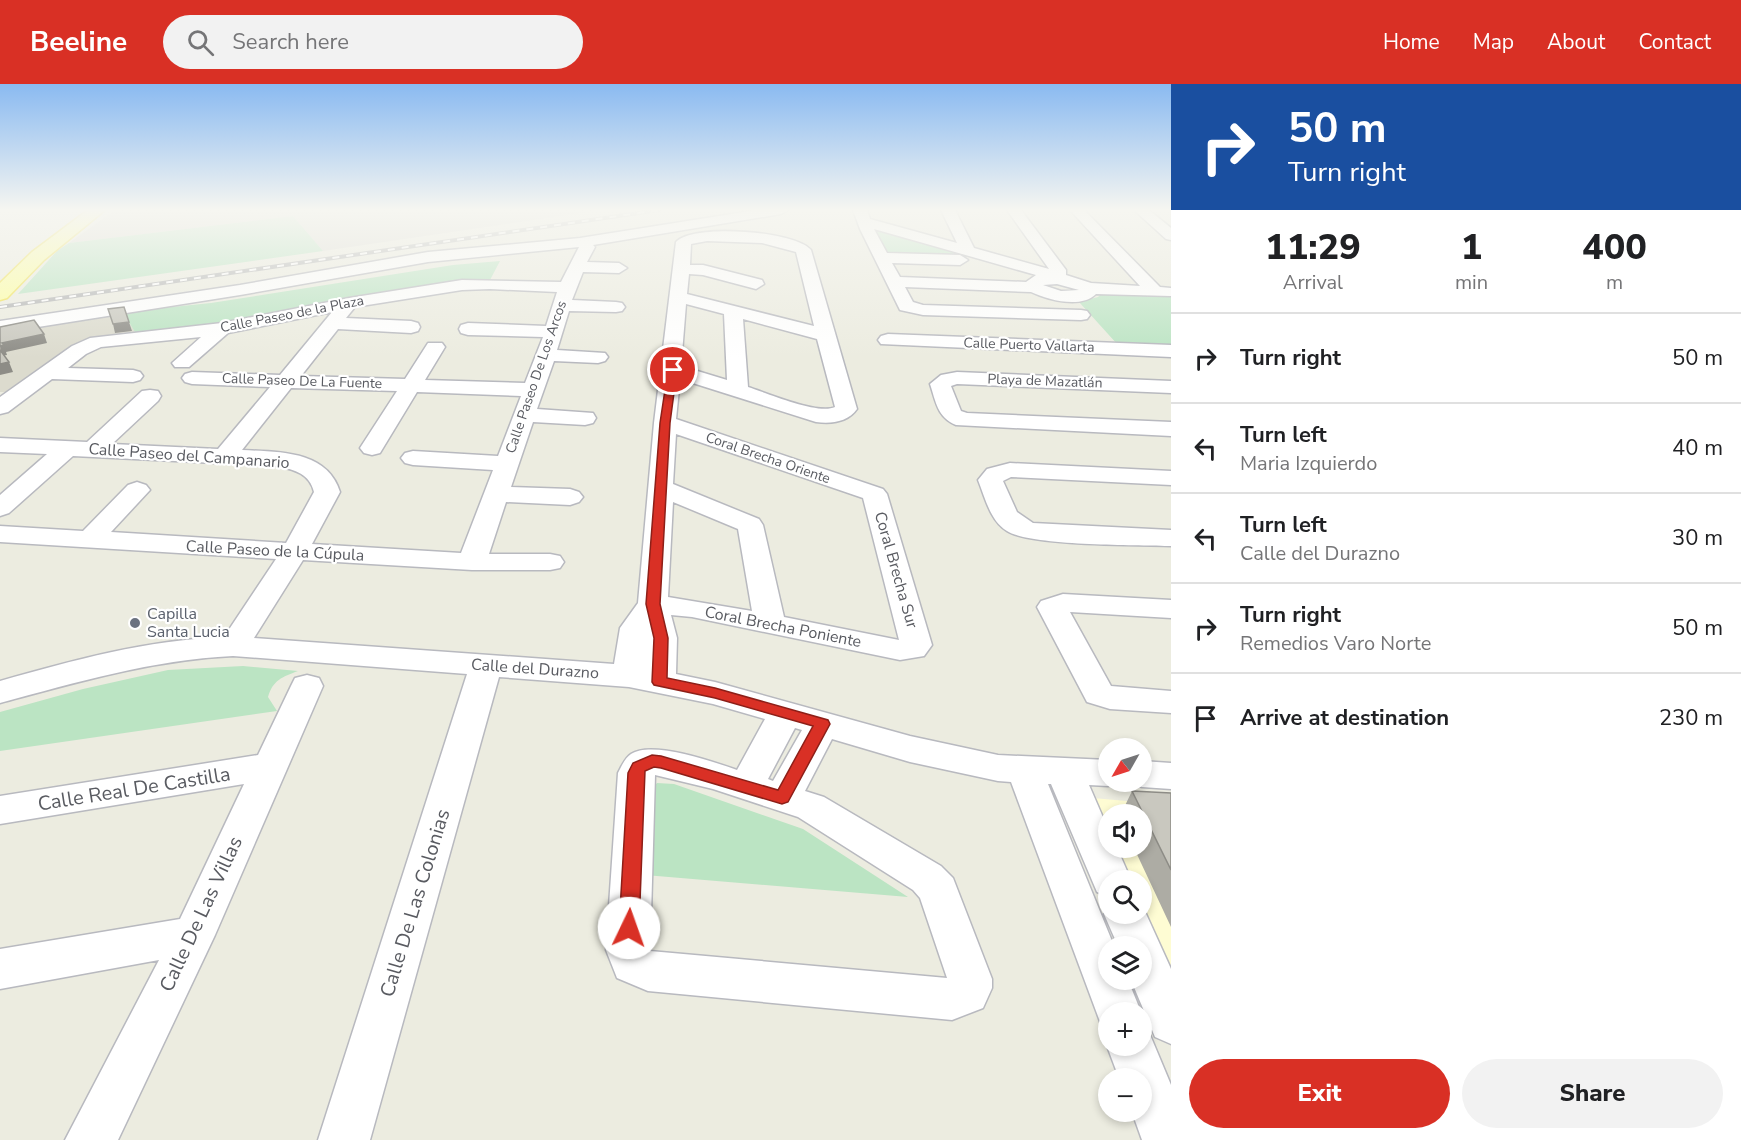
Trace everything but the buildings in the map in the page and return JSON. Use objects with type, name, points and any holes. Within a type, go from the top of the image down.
[{"type":"main road","points":[[0,294],[35,259]]},
{"type":"street","points":[[0,327],[240,290],[415,259]]},
{"type":"street","name":"Calle Paseo De Los Arcos","points":[[472,562],[554,332],[565,296],[565,259]]},
{"type":"street","points":[[580,259],[619,268]]},
{"type":"street","points":[[644,679],[661,638],[653,604],[665,423],[673,370],[682,259]]},
{"type":"street","points":[[728,259],[728,276]]},
{"type":"street","points":[[673,370],[824,417],[838,415],[846,409],[806,259]]},
{"type":"street","points":[[883,259],[903,305],[923,310],[1081,315]]},
{"type":"street","points":[[959,259],[1002,260],[1076,282],[1088,288],[1163,292]]},
{"type":"street","points":[[1050,259],[1058,270],[1057,277]]},
{"type":"street","points":[[1129,259],[1163,292]]},
{"type":"street","points":[[681,268],[703,270],[756,284]]},
{"type":"street","points":[[1034,287],[1033,283],[1037,280],[1057,277]]},
{"type":"street","points":[[894,282],[1034,287],[1054,295],[1068,296],[1081,296],[1088,293],[1088,288]]},
{"type":"street","name":"Calle Paseo de la Plaza","points":[[0,407],[93,343],[222,329],[349,303],[439,288],[490,284],[616,307]]},
{"type":"street","points":[[439,288],[455,302]]},
{"type":"street","points":[[1068,296],[1160,422]]},
{"type":"street","points":[[678,297],[826,335]]},
{"type":"street","points":[[225,456],[349,303]]},
{"type":"street","points":[[733,311],[738,391]]},
{"type":"street","points":[[333,323],[411,327]]},
{"type":"street","name":"Calle Paseo De La Fuente","points":[[222,329],[187,371],[287,381],[533,390]]},
{"type":"street","points":[[468,329],[554,332]]},
{"type":"street","name":"Calle Puerto Vallarta","points":[[888,340],[1171,351]]},
{"type":"street","name":"Calle Paseo De La Fuente","points":[[372,448],[435,347]]},
{"type":"street","points":[[546,355],[598,357]]},
{"type":"street","points":[[47,373],[133,376]]},
{"type":"street","name":"Playa de Mazatlán","points":[[1160,422],[964,420],[952,415],[940,384],[948,379],[957,378],[1171,387]]},
{"type":"street","points":[[92,450],[150,396]]},
{"type":"street","points":[[524,415],[585,418]]},
{"type":"street","name":"Coral Brecha Oriente","points":[[665,423],[871,492]]},
{"type":"street","name":"Calle Paseo del Campanario","points":[[0,445],[278,459],[298,463],[312,469],[325,482],[327,492],[295,551],[233,646]]},
{"type":"street","points":[[0,508],[67,449]]},
{"type":"street","points":[[413,458],[506,464]]},
{"type":"street","points":[[1171,478],[1010,471],[996,474],[990,480],[1010,524],[1035,532],[1171,538]]},
{"type":"street","points":[[661,488],[750,525],[770,624]]},
{"type":"street","points":[[88,541],[137,490]]},
{"type":"street","name":"Coral Brecha Sur","points":[[871,492],[875,496],[917,641],[913,649]]},
{"type":"street","points":[[497,494],[570,497]]},
{"type":"street","name":"Calle Paseo de la Cúpula","points":[[0,534],[472,562],[550,562]]},
{"type":"street","name":"Coral Brecha Poniente","points":[[653,604],[692,608],[900,650],[913,649]]},
{"type":"street","points":[[1171,609],[1054,604],[1053,610],[1100,694],[1110,698],[1171,702]]},
{"type":"street","name":"Calle del Durazno","points":[[0,692],[76,670],[126,659],[170,651],[233,646],[644,679],[715,693],[910,749],[998,768],[1098,772]]},
{"type":"street","name":"Calle De Las Colonias","points":[[344,1140],[486,666]]},
{"type":"street","name":"Calle De Las Villas","points":[[91,1140],[194,935],[268,767],[307,686]]},
{"type":"street","points":[[764,792],[786,713]]},
{"type":"street","points":[[764,792],[822,724]]},
{"type":"street","points":[[652,761],[661,762],[764,792],[811,807],[932,881],[938,890],[970,979],[971,987],[968,994],[952,999],[648,971],[633,964],[628,950],[636,773],[639,767],[652,761]]},
{"type":"street","name":"Calle Real De Castilla","points":[[0,810],[268,767]]},
{"type":"street","points":[[1024,768],[1114,1002]]},
{"type":"street","points":[[1064,770],[1107,870]]},
{"type":"street","points":[[1152,775],[1171,776]]},
{"type":"street","points":[[0,969],[194,935]]},
{"type":"street","points":[[1152,976],[1171,1022]]},
{"type":"street","points":[[1135,1056],[1168,1140]]},
{"type":"shaded area","points":[[123,312],[136,334],[93,339],[71,346],[10,392],[0,392],[0,331]]},
{"type":"shaded area","points":[[1093,798],[1171,805],[1171,980],[1147,924],[1152,924],[1152,870],[1124,870],[1119,858],[1152,858],[1152,804],[1098,804],[1098,810]]},
{"type":"green space","points":[[49,259],[264,259],[18,294]]},
{"type":"green space","points":[[500,261],[490,280],[436,284],[337,299],[261,319],[136,334],[123,312],[211,303],[453,265]]},
{"type":"green space","points":[[1103,292],[1171,295],[1171,348],[1118,345],[1079,302],[1098,297]]},
{"type":"green space","points":[[243,666],[298,671],[279,680],[270,691],[268,697],[277,711],[0,751],[0,712],[83,689],[168,670]]},
{"type":"green space","points":[[657,783],[674,784],[803,829],[908,897],[645,875],[651,790]]},
{"type":"railway","points":[[0,307],[324,259]]},
{"type":"place","name":"Capilla Santa Lucia","points":[[135,623]]},
{"type":"route","points":[[629,928],[636,773],[639,767],[652,761],[661,762],[782,798],[822,724],[715,693],[660,682],[661,638],[653,604],[665,423],[673,370]]}]
